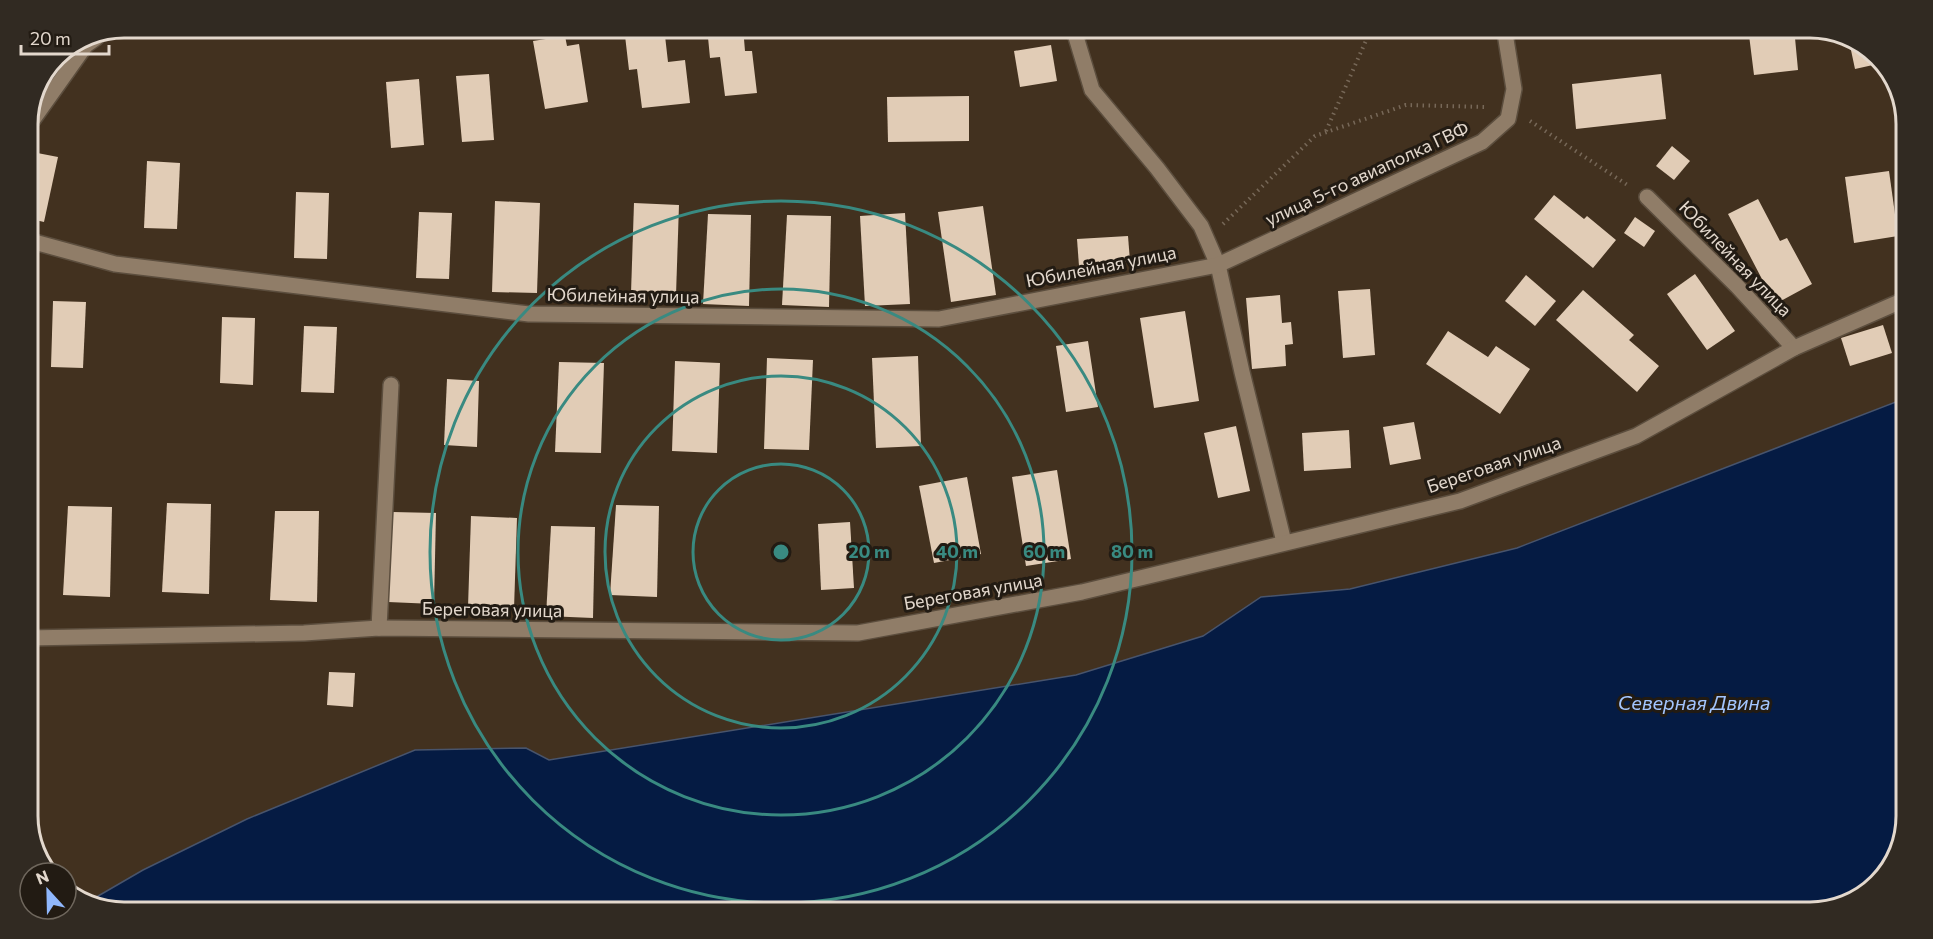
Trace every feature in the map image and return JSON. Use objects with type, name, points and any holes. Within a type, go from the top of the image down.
[{"type":"street","points":[[1076,37],[1092,90],[1157,168],[1201,226],[1218,265],[1284,542]]},
{"type":"street","name":"улица 5-го авиаполка ГВФ","points":[[1218,265],[1482,142],[1508,119],[1514,89],[1506,37]]},
{"type":"street","points":[[39,112],[86,47]]},
{"type":"street","name":"Юбилейная улица","points":[[1647,197],[1737,286],[1794,348]]},
{"type":"street","name":"Юбилейная улица","points":[[38,243],[116,264],[529,314],[939,319],[1218,265]]},
{"type":"street","name":"Береговая улица","points":[[38,638],[304,633],[379,628],[858,633],[1082,592],[1460,501],[1625,440],[1794,348],[1895,304]]},
{"type":"street","points":[[379,628],[391,386]]},
{"type":"path","points":[[1325,132],[1368,37]]},
{"type":"water","name":"Северная Двина","points":[[1895,402],[1896,815],[1893,837],[1887,853],[1874,872],[1857,887],[1842,895],[1809,902],[124,902],[96,897],[143,870],[247,819],[415,750],[526,748],[549,760],[1076,675],[1203,636],[1261,597],[1350,589],[1517,548]]},
{"type":"building","points":[[565,37],[567,46],[579,44],[588,102],[545,109],[533,41]]},
{"type":"building","points":[[625,37],[665,37],[668,62],[685,60],[690,103],[642,108],[637,69],[629,70]]},
{"type":"building","points":[[708,37],[744,37],[745,51],[752,51],[757,93],[725,96],[720,57],[710,58]]},
{"type":"building","points":[[1749,37],[1795,37],[1798,70],[1754,75]]},
{"type":"building","points":[[1051,45],[1057,81],[1020,87],[1014,51]]},
{"type":"building","points":[[1851,48],[1872,65],[1855,69]]},
{"type":"building","points":[[489,74],[494,140],[462,142],[456,76]]},
{"type":"building","points":[[1661,74],[1666,119],[1576,129],[1572,84]]},
{"type":"building","points":[[419,79],[424,145],[391,148],[386,82]]},
{"type":"building","points":[[969,96],[969,141],[888,142],[887,97]]},
{"type":"building","points":[[1672,146],[1690,161],[1674,180],[1656,166]]},
{"type":"building","points":[[38,153],[58,157],[44,222],[38,221]]},
{"type":"building","points":[[147,161],[180,163],[177,229],[144,228]]},
{"type":"building","points":[[1889,171],[1895,215],[1895,236],[1854,243],[1845,177]]},
{"type":"building","points":[[296,192],[329,193],[327,259],[294,258]]},
{"type":"building","points":[[1554,195],[1584,219],[1587,216],[1616,240],[1593,268],[1534,219]]},
{"type":"building","points":[[1758,199],[1780,241],[1787,238],[1812,284],[1775,304],[1728,214]]},
{"type":"building","points":[[495,201],[540,203],[537,293],[492,292]]},
{"type":"building","points":[[634,203],[679,205],[676,295],[631,293]]},
{"type":"building","points":[[983,206],[996,295],[951,302],[938,212]]},
{"type":"building","points":[[419,212],[452,213],[449,279],[416,278]]},
{"type":"building","points":[[905,213],[910,304],[865,306],[860,216]]},
{"type":"building","points":[[708,214],[751,215],[749,306],[703,304]]},
{"type":"building","points":[[787,215],[831,216],[829,307],[782,305]]},
{"type":"building","points":[[1635,217],[1655,231],[1644,247],[1624,233]]},
{"type":"building","points":[[1128,236],[1130,261],[1079,266],[1077,239]]},
{"type":"building","points":[[1695,274],[1735,331],[1707,350],[1667,294]]},
{"type":"building","points":[[1526,275],[1556,301],[1535,326],[1505,301]]},
{"type":"building","points":[[1370,289],[1375,355],[1343,358],[1338,291]]},
{"type":"building","points":[[1583,290],[1634,335],[1629,340],[1659,366],[1637,392],[1556,320]]},
{"type":"building","points":[[1280,295],[1282,323],[1291,322],[1293,344],[1285,345],[1286,366],[1252,369],[1246,298]]},
{"type":"building","points":[[53,301],[86,302],[83,368],[51,367]]},
{"type":"building","points":[[1185,311],[1199,401],[1154,408],[1140,318]]},
{"type":"building","points":[[222,317],[255,318],[253,385],[220,383]]},
{"type":"building","points":[[1883,325],[1892,353],[1850,366],[1841,338]]},
{"type":"building","points":[[304,326],[337,327],[334,393],[301,392]]},
{"type":"building","points":[[1448,331],[1488,357],[1496,346],[1530,369],[1500,414],[1426,364]]},
{"type":"building","points":[[1088,341],[1098,407],[1066,412],[1056,346]]},
{"type":"building","points":[[918,356],[921,446],[876,448],[872,358]]},
{"type":"building","points":[[767,358],[813,360],[809,450],[764,449]]},
{"type":"building","points":[[675,361],[720,363],[717,453],[672,451]]},
{"type":"building","points":[[559,362],[604,363],[601,453],[555,452]]},
{"type":"building","points":[[447,379],[479,381],[477,447],[444,445]]},
{"type":"building","points":[[1414,422],[1421,459],[1390,465],[1383,427]]},
{"type":"building","points":[[1236,426],[1250,491],[1218,498],[1204,433]]},
{"type":"building","points":[[1349,430],[1351,468],[1304,471],[1302,433]]},
{"type":"building","points":[[1057,470],[1071,559],[1026,566],[1012,477]]},
{"type":"building","points":[[967,477],[981,554],[934,563],[919,486]]},
{"type":"building","points":[[167,503],[211,504],[209,594],[162,592]]},
{"type":"building","points":[[616,505],[659,506],[657,597],[610,595]]},
{"type":"building","points":[[68,506],[112,507],[110,597],[63,595]]},
{"type":"building","points":[[275,511],[319,511],[317,602],[270,600]]},
{"type":"building","points":[[393,512],[436,513],[434,604],[388,602]]},
{"type":"building","points":[[471,516],[517,518],[514,609],[468,607]]},
{"type":"building","points":[[850,522],[854,588],[821,590],[818,524]]},
{"type":"building","points":[[551,526],[595,527],[593,618],[546,616]]},
{"type":"building","points":[[329,672],[355,673],[353,707],[327,705]]}]
